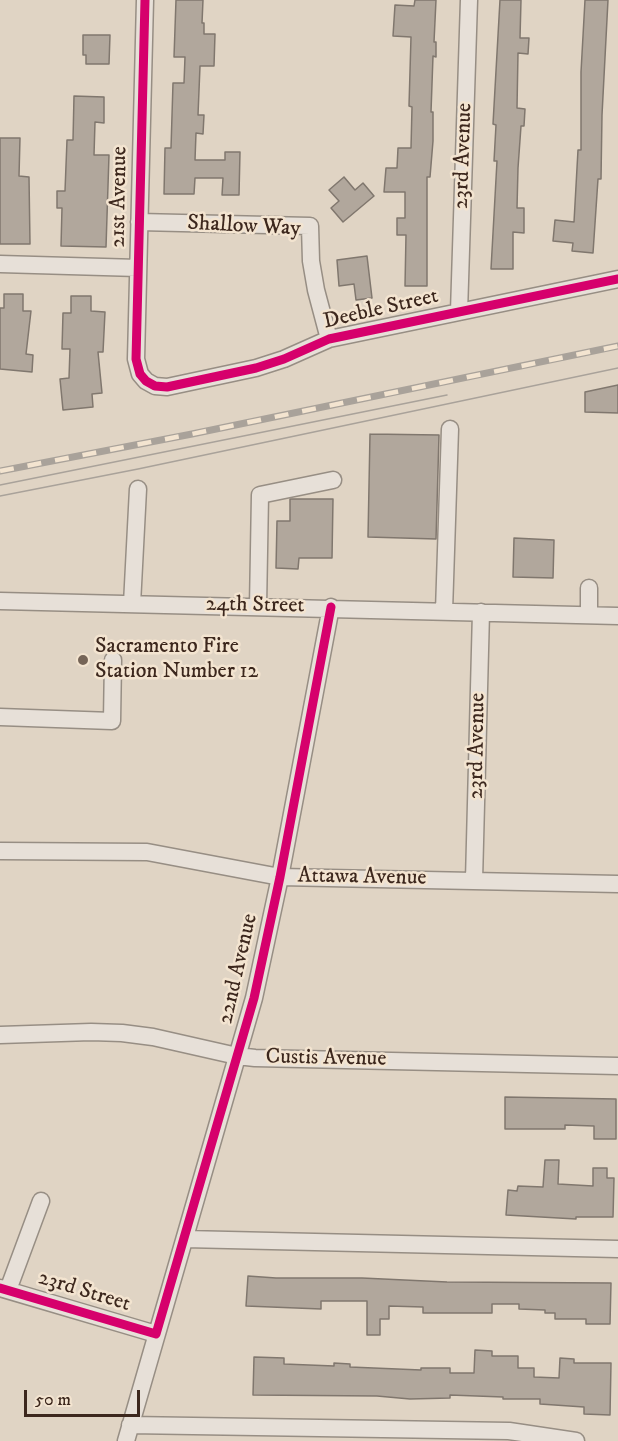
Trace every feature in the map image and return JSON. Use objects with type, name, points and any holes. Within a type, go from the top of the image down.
[{"type":"street","name":"21st Avenue","points":[[145,0],[136,364],[146,381],[155,386]]},
{"type":"street","name":"23rd Avenue","points":[[459,312],[469,0]]},
{"type":"street","name":"Shallow Way","points":[[139,222],[310,226],[311,261],[329,339]]},
{"type":"street","points":[[0,264],[138,268]]},
{"type":"street","name":"Deeble Street","points":[[155,386],[167,387],[256,368],[284,359],[329,339],[618,279]]},
{"type":"street","points":[[444,611],[450,429]]},
{"type":"street","points":[[258,606],[260,495],[333,480]]},
{"type":"street","points":[[132,604],[138,489]]},
{"type":"street","points":[[589,588],[589,615]]},
{"type":"street","name":"24th Street","points":[[0,601],[331,607],[618,616]]},
{"type":"street","name":"22nd Avenue","points":[[128,1433],[254,998],[280,877],[331,607]]},
{"type":"street","name":"23rd Avenue","points":[[474,880],[481,612]]},
{"type":"street","points":[[0,717],[112,721],[114,660]]},
{"type":"street","name":"Attawa Avenue","points":[[0,851],[147,852],[280,877],[618,884]]},
{"type":"street","name":"Custis Avenue","points":[[0,1035],[122,1033],[153,1037],[237,1056],[618,1066]]},
{"type":"street","points":[[4,1289],[41,1201]]},
{"type":"street","points":[[184,1239],[618,1249]]},
{"type":"street","name":"23rd Street","points":[[4,1289],[156,1334]]},
{"type":"street","points":[[128,1433],[509,1431],[576,1441]]},
{"type":"building","points":[[176,0],[203,0],[204,34],[215,34],[214,66],[200,66],[198,115],[204,115],[203,134],[196,133],[195,160],[225,160],[225,152],[240,152],[239,195],[222,195],[223,178],[195,178],[194,194],[164,194],[165,148],[171,148],[173,83],[184,83],[185,57],[174,57]]},
{"type":"building","points":[[415,0],[436,0],[434,42],[436,42],[436,57],[433,56],[431,112],[433,112],[433,141],[430,177],[427,177],[427,286],[405,286],[406,235],[397,235],[397,218],[405,218],[405,192],[384,192],[386,168],[397,168],[398,148],[411,148],[412,107],[409,106],[411,37],[393,36],[395,5],[414,6]]},
{"type":"building","points":[[500,0],[521,0],[520,38],[529,38],[528,54],[518,53],[517,108],[525,109],[524,126],[521,126],[517,208],[524,208],[524,233],[513,232],[513,269],[491,269],[497,161],[494,161],[496,125],[493,124]]},
{"type":"building","points":[[585,0],[608,0],[601,179],[598,179],[593,253],[572,251],[573,243],[553,241],[555,220],[574,222],[578,150],[581,150],[581,72]]},
{"type":"building","points":[[83,35],[110,35],[109,64],[86,64],[86,55],[83,55]]},
{"type":"building","points":[[74,96],[104,97],[104,123],[95,122],[94,155],[109,155],[106,247],[61,246],[62,208],[57,208],[57,191],[65,191],[67,140],[73,140]]},
{"type":"building","points":[[0,138],[20,138],[19,176],[29,177],[30,244],[0,244]]},
{"type":"building","points":[[344,177],[355,190],[363,183],[374,196],[343,222],[331,208],[339,201],[329,190]]},
{"type":"building","points":[[367,256],[372,298],[356,300],[354,284],[339,286],[337,260]]},
{"type":"building","points":[[4,294],[23,294],[23,311],[31,311],[26,354],[33,355],[32,372],[0,369],[0,308],[4,308]]},
{"type":"building","points":[[71,296],[91,296],[91,311],[105,312],[103,352],[98,352],[102,393],[92,394],[93,407],[63,410],[60,379],[69,378],[70,349],[62,349],[63,313],[71,313]]},
{"type":"building","points":[[618,385],[618,413],[585,412],[585,392]]},
{"type":"building","points":[[370,434],[439,435],[436,539],[368,537]]},
{"type":"building","points":[[290,499],[333,499],[332,558],[299,558],[298,569],[276,568],[277,521],[290,521]]},
{"type":"building","points":[[514,538],[554,540],[553,578],[513,577]]},
{"type":"building","points":[[505,1097],[616,1099],[616,1139],[594,1139],[594,1126],[565,1125],[565,1129],[505,1129]]},
{"type":"building","points":[[545,1160],[559,1160],[558,1184],[593,1186],[593,1168],[607,1168],[607,1178],[614,1178],[613,1217],[576,1217],[576,1219],[506,1215],[508,1190],[517,1191],[518,1186],[543,1187]]},
{"type":"building","points":[[248,1276],[447,1282],[611,1283],[610,1324],[586,1324],[586,1319],[555,1319],[555,1313],[545,1313],[545,1310],[519,1309],[519,1304],[492,1304],[492,1313],[423,1313],[423,1307],[389,1306],[389,1319],[380,1319],[380,1335],[367,1335],[367,1301],[321,1301],[321,1309],[246,1306]]},
{"type":"building","points":[[475,1350],[492,1351],[492,1356],[518,1356],[518,1368],[534,1368],[534,1377],[559,1378],[560,1358],[574,1359],[574,1363],[611,1363],[610,1415],[584,1414],[584,1407],[540,1404],[540,1399],[450,1395],[450,1398],[410,1399],[377,1396],[253,1395],[254,1357],[284,1358],[284,1364],[334,1366],[334,1363],[350,1364],[350,1367],[421,1370],[421,1368],[450,1368],[450,1373],[474,1373]]},
{"type":"tram line","points":[[0,496],[618,368]]},
{"type":"tram line","points":[[0,485],[447,395]]},
{"type":"railway","points":[[0,471],[618,346]]},
{"type":"cycle path","points":[[145,0],[136,359],[140,374],[146,381],[155,386],[167,387],[256,368],[284,359],[329,339],[618,279]]},
{"type":"cycle path","points":[[0,1288],[156,1334],[254,998],[280,877],[331,607]]},
{"type":"place","name":"Sacramento Fire Station Number 12","points":[[83,660]]}]
